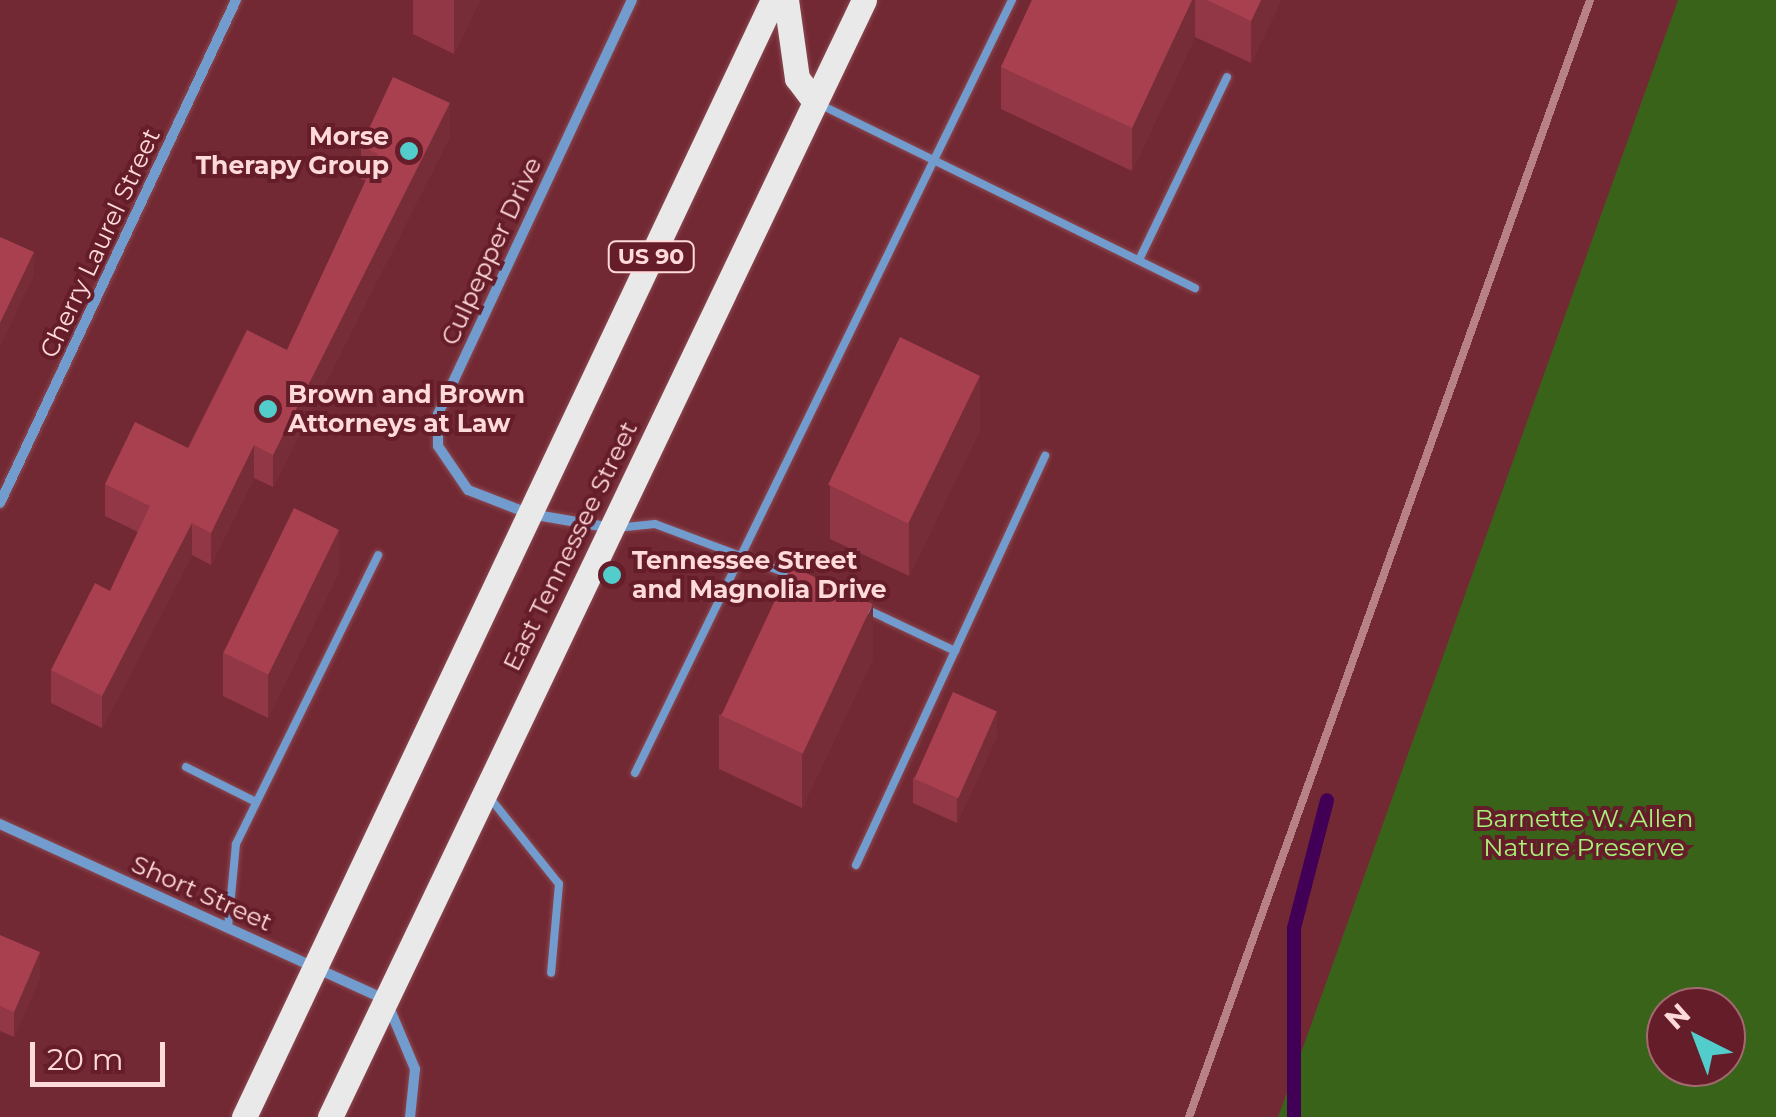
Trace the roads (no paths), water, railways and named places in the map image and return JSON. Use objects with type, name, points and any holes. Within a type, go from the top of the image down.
[{"type":"main road","name":"East Tennessee Street","points":[[244,1117],[773,0]]},
{"type":"main road","points":[[786,0],[797,78],[815,102]]},
{"type":"main road","name":"East Tennessee Street","points":[[330,1117],[864,0]]},
{"type":"street","name":"Cherry Laurel Street","points":[[0,504],[236,0]]},
{"type":"street","name":"Culpepper Drive","points":[[612,528],[491,503],[448,469],[438,414],[632,0]]},
{"type":"street","name":"Short Street","points":[[0,824],[386,1000]]},
{"type":"street","points":[[386,1000],[415,1069],[410,1117]]},
{"type":"lane","points":[[636,774],[1012,0]]},
{"type":"lane","points":[[1138,260],[1226,77]]},
{"type":"lane","points":[[815,102],[1195,288]]},
{"type":"lane","points":[[856,865],[1046,456]]},
{"type":"lane","points":[[612,528],[655,524],[743,552],[814,584]]},
{"type":"lane","points":[[228,927],[228,869],[256,802],[378,555]]},
{"type":"lane","points":[[849,601],[955,651]]},
{"type":"lane","points":[[186,767],[256,802]]},
{"type":"lane","points":[[485,792],[559,884],[551,973]]},
{"type":"waterway","points":[[1294,1117],[1294,928],[1327,800]]},
{"type":"railway","points":[[1189,1117],[1590,0]]},
{"type":"place","name":"Morse Therapy Group","points":[[409,151]]},
{"type":"place","name":"Brown and Brown Attorneys at Law","points":[[268,409]]},
{"type":"place","name":"Tennessee Street and Magnolia Drive","points":[[612,575]]},
{"type":"park label","name":"Barnette W. Allen Nature Preserve","points":[[1584,834]]}]
